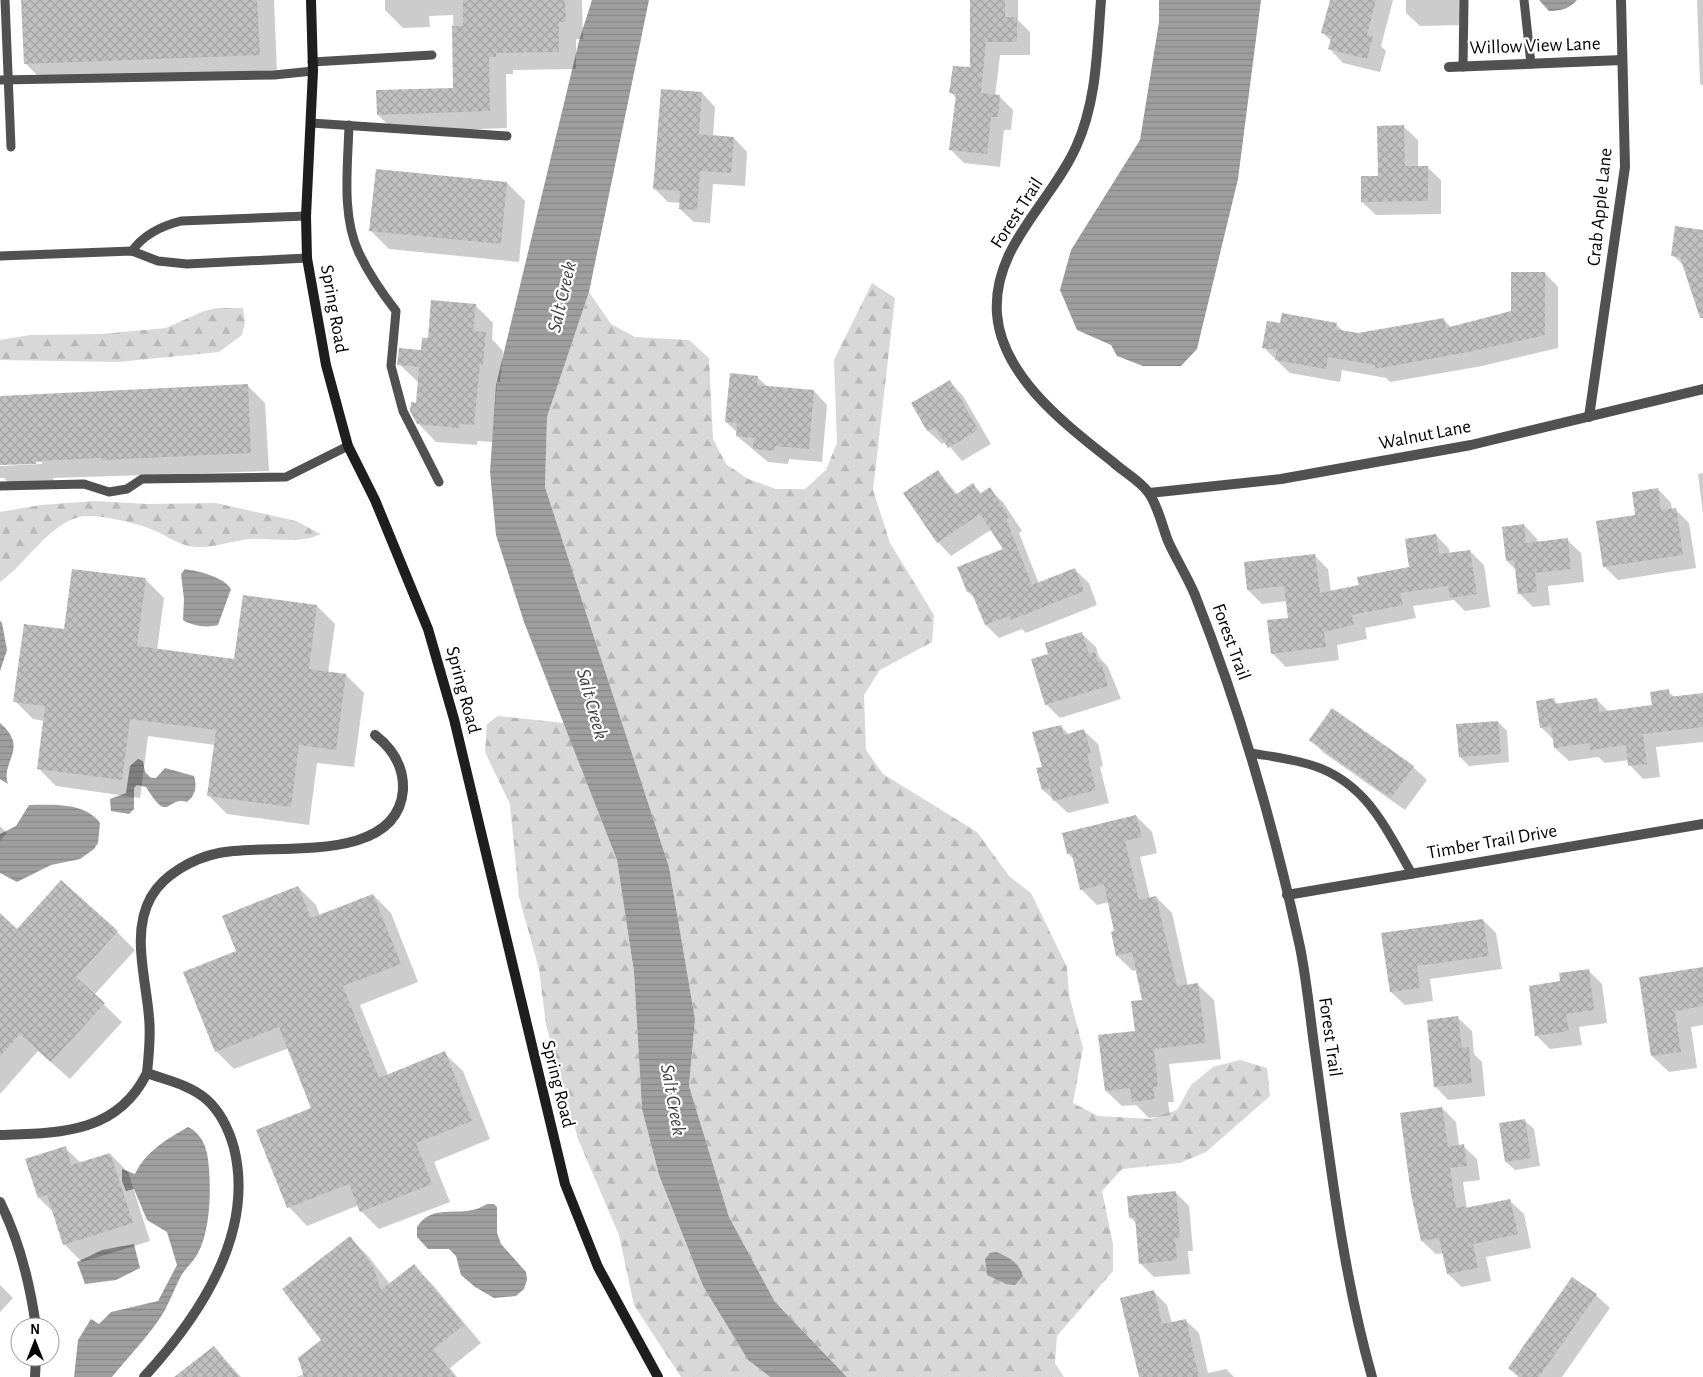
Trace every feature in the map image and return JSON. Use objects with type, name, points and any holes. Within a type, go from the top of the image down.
[{"type":"street","name":"Spring Road","points":[[311,0],[312,66],[306,216],[307,258],[326,364],[348,446],[375,500],[405,569],[437,658],[458,736],[565,1184],[598,1267],[658,1377]]},
{"type":"street","name":"Forest Trail","points":[[1101,0],[1096,77],[1085,124],[1060,178],[1008,255],[1001,276],[997,314],[1002,339],[1024,382],[1062,420],[1149,493],[1169,543],[1193,590],[1233,696],[1251,754],[1300,950],[1344,1247],[1360,1330],[1372,1377]]},
{"type":"street","name":"Crab Apple Lane","points":[[1589,417],[1625,167],[1621,0]]},
{"type":"street","name":"Willow View Lane","points":[[1449,67],[1622,60]]},
{"type":"street","name":"Walnut Lane","points":[[1149,493],[1320,473],[1471,445],[1703,389]]},
{"type":"street","points":[[0,1135],[54,1134],[108,1118],[132,1097],[147,1073],[150,1036],[142,937],[145,914],[151,897],[178,870],[204,857],[220,852],[314,849],[342,844],[364,837],[383,826],[396,813],[402,797],[403,780],[400,763],[389,746],[375,736]]},
{"type":"street","name":"Timber Trail Drive","points":[[1287,895],[1703,824]]},
{"type":"street","points":[[144,1377],[168,1350],[204,1299],[214,1279],[231,1240],[236,1220],[238,1181],[238,1164],[231,1138],[217,1110],[194,1091],[147,1073]]},
{"type":"street","points":[[0,1202],[14,1235],[29,1281],[34,1317]]},
{"type":"lane","points":[[5,0],[4,80],[11,147]]},
{"type":"lane","points":[[1463,67],[1464,0]]},
{"type":"lane","points":[[1524,0],[1531,64]]},
{"type":"lane","points":[[4,80],[274,75],[312,66],[432,55]]},
{"type":"lane","points":[[311,123],[506,136]]},
{"type":"lane","points":[[349,125],[348,192],[350,218],[358,252],[381,291],[396,311],[391,366],[403,411],[439,482]]},
{"type":"lane","points":[[132,251],[138,241],[152,232],[166,225],[181,221],[306,216]]},
{"type":"lane","points":[[0,256],[132,251],[158,261],[187,264],[307,258]]},
{"type":"lane","points":[[0,486],[84,484],[109,492],[126,489],[142,479],[286,477],[348,446]]},
{"type":"lane","points":[[1251,754],[1305,763],[1335,775],[1354,787],[1381,819],[1412,874]]},
{"type":"green space","points":[[872,283],[895,298],[873,490],[890,543],[934,615],[932,642],[880,670],[864,695],[866,750],[883,774],[977,832],[1009,876],[1031,893],[1067,967],[1069,995],[1083,1048],[1073,1103],[1098,1116],[1151,1119],[1177,1110],[1191,1085],[1213,1067],[1240,1060],[1267,1068],[1270,1096],[1206,1152],[1180,1163],[1122,1169],[1102,1191],[1113,1244],[1113,1271],[1057,1336],[1055,1363],[1064,1377],[847,1377],[775,1302],[729,1217],[689,1086],[695,1019],[669,867],[545,487],[547,417],[589,292],[611,324],[635,337],[689,340],[709,358],[713,439],[726,464],[748,479],[776,489],[805,489],[826,470],[837,443],[834,360]]},
{"type":"green space","points":[[217,308],[243,308],[245,322],[242,335],[219,352],[118,362],[0,360],[0,340],[30,335],[101,334],[166,328],[204,311]]},
{"type":"green space","points":[[95,501],[148,504],[216,503],[296,521],[321,534],[295,540],[249,539],[197,547],[184,545],[151,529],[125,522],[105,517],[79,517],[57,528],[0,582],[0,512],[41,505]]},
{"type":"green space","points":[[498,716],[564,723],[617,860],[634,972],[642,1109],[659,1175],[703,1286],[748,1360],[770,1377],[681,1377],[634,1305],[619,1235],[578,1139],[546,1025],[539,969],[519,897],[510,804],[485,752],[487,724]]},
{"type":"water","name":"Salt Creek","points":[[592,0],[649,0],[589,292],[547,417],[545,487],[669,867],[695,1019],[689,1086],[729,1217],[775,1302],[847,1377],[770,1377],[748,1360],[703,1286],[659,1175],[642,1109],[634,972],[617,860],[524,622],[496,535],[490,472],[496,385],[579,41]]},
{"type":"water","points":[[1159,0],[1261,0],[1238,179],[1197,349],[1181,366],[1143,366],[1117,356],[1111,345],[1077,330],[1060,290],[1071,250],[1140,140],[1159,22]]},
{"type":"water","points":[[1539,0],[1577,0],[1571,6],[1564,9],[1549,11]]},
{"type":"water","points":[[185,569],[217,578],[231,589],[218,625],[200,626],[183,620],[184,599],[181,574]]},
{"type":"water","points":[[0,621],[7,650],[0,671]]},
{"type":"water","points":[[0,723],[9,732],[13,740],[14,748],[7,776],[8,784],[0,779]]},
{"type":"water","points":[[138,759],[143,761],[145,772],[151,778],[156,778],[165,768],[194,776],[194,793],[187,802],[175,802],[164,807],[154,799],[146,787],[137,785],[134,788],[134,809],[129,814],[111,811],[110,799],[126,793],[130,766]]},
{"type":"water","points":[[29,805],[68,806],[86,811],[100,823],[98,843],[94,849],[80,859],[51,865],[17,882],[0,873],[0,834],[16,826]]},
{"type":"water","points":[[188,1127],[198,1134],[204,1144],[208,1162],[210,1191],[207,1227],[200,1249],[181,1276],[168,1305],[158,1321],[112,1377],[74,1377],[78,1340],[91,1319],[99,1324],[111,1312],[158,1301],[177,1265],[167,1232],[147,1220],[134,1189],[126,1191],[122,1181],[122,1169],[135,1174],[151,1152]]},
{"type":"water","points":[[487,1204],[494,1204],[497,1207],[497,1233],[501,1244],[526,1272],[527,1280],[524,1289],[516,1296],[494,1298],[475,1287],[461,1275],[456,1256],[449,1249],[428,1249],[417,1237],[417,1227],[424,1219],[431,1215],[469,1211]]},
{"type":"water","points":[[134,1244],[140,1268],[116,1280],[85,1284],[77,1262],[102,1250]]},
{"type":"water","points":[[996,1252],[1005,1256],[1019,1267],[1023,1276],[1015,1285],[1006,1284],[987,1275],[985,1259],[990,1253]]},
{"type":"building","points":[[21,0],[257,0],[260,55],[24,64]]},
{"type":"building","points":[[463,0],[565,0],[566,22],[559,22],[559,52],[496,53],[496,57],[489,57],[490,111],[377,115],[376,90],[453,88],[452,26],[463,26]]},
{"type":"building","points":[[970,0],[1005,0],[1005,17],[1017,17],[1017,42],[986,42],[981,93],[1000,95],[998,117],[991,117],[987,154],[949,150],[956,94],[949,93],[953,66],[970,67]]},
{"type":"building","points":[[1330,0],[1376,0],[1367,35],[1373,36],[1367,59],[1328,49],[1332,36],[1321,33]]},
{"type":"building","points":[[661,89],[702,92],[699,134],[734,137],[731,173],[700,171],[697,210],[679,209],[680,191],[653,189]]},
{"type":"building","points":[[1404,125],[1405,166],[1428,166],[1428,201],[1361,202],[1361,176],[1378,176],[1377,126]]},
{"type":"building","points":[[376,169],[507,182],[501,244],[369,231]]},
{"type":"building","points":[[1675,226],[1703,230],[1703,318],[1700,318],[1680,257],[1671,256]]},
{"type":"building","points":[[1511,272],[1545,272],[1545,335],[1468,352],[1375,369],[1375,365],[1328,357],[1326,369],[1275,360],[1277,350],[1262,348],[1267,321],[1280,323],[1282,313],[1337,323],[1335,329],[1358,333],[1444,318],[1446,328],[1511,311]]},
{"type":"building","points":[[431,300],[476,304],[473,331],[486,332],[483,365],[480,365],[474,425],[459,424],[459,428],[417,424],[410,411],[411,402],[416,403],[419,367],[397,365],[399,348],[421,350],[422,338],[428,338]]},
{"type":"building","points":[[730,373],[758,376],[757,385],[814,390],[809,449],[775,446],[775,451],[753,449],[754,438],[736,436],[737,423],[725,422]]},
{"type":"building","points":[[950,380],[978,430],[948,448],[935,427],[927,431],[911,403]]},
{"type":"building","points":[[248,384],[251,453],[36,461],[36,464],[0,465],[0,396]]},
{"type":"building","points":[[938,470],[955,495],[973,483],[980,494],[990,487],[1009,517],[1006,519],[1032,585],[1075,568],[1084,591],[1011,620],[1009,616],[985,625],[971,591],[967,592],[957,567],[1003,549],[980,514],[937,543],[903,493]]},
{"type":"building","points":[[1658,488],[1661,510],[1676,508],[1683,555],[1603,567],[1596,521],[1635,515],[1632,492]]},
{"type":"building","points":[[1524,524],[1526,543],[1568,538],[1571,569],[1535,573],[1537,592],[1518,594],[1514,560],[1506,561],[1502,527]]},
{"type":"building","points":[[1436,534],[1439,554],[1470,550],[1477,594],[1450,598],[1448,586],[1400,593],[1403,605],[1352,615],[1354,625],[1324,632],[1326,647],[1271,654],[1267,620],[1288,618],[1284,586],[1247,590],[1244,562],[1315,554],[1320,593],[1359,585],[1357,577],[1409,567],[1405,539]]},
{"type":"building","points":[[72,569],[146,578],[137,646],[234,659],[243,595],[317,605],[309,669],[346,674],[336,750],[299,745],[291,807],[207,796],[216,730],[130,719],[122,780],[37,769],[45,706],[13,702],[24,624],[64,629]]},
{"type":"building","points":[[1082,632],[1089,654],[1095,652],[1098,663],[1101,662],[1108,686],[1045,705],[1031,659],[1048,654],[1045,643]]},
{"type":"building","points":[[1669,689],[1669,697],[1703,693],[1703,727],[1643,734],[1647,764],[1628,766],[1626,745],[1590,750],[1589,743],[1554,748],[1551,726],[1540,728],[1536,701],[1554,698],[1555,704],[1597,698],[1599,712],[1652,705],[1650,692]]},
{"type":"building","points":[[1332,708],[1414,766],[1391,798],[1309,740]]},
{"type":"building","points":[[1498,721],[1501,754],[1459,757],[1456,724]]},
{"type":"building","points":[[1061,725],[1064,735],[1084,729],[1091,753],[1087,754],[1096,790],[1053,801],[1050,788],[1042,790],[1036,768],[1042,767],[1032,732]]},
{"type":"building","points":[[1136,815],[1142,837],[1125,841],[1139,900],[1156,896],[1177,986],[1198,983],[1206,1043],[1154,1049],[1158,1086],[1153,1087],[1155,1099],[1132,1102],[1130,1088],[1105,1091],[1098,1035],[1135,1031],[1131,1001],[1142,1000],[1132,952],[1116,956],[1111,932],[1114,931],[1104,884],[1080,890],[1072,854],[1067,854],[1062,833]]},
{"type":"building","points":[[61,880],[118,931],[76,977],[105,1003],[51,1062],[20,1034],[0,1056],[0,913],[17,929]]},
{"type":"building","points":[[298,886],[311,918],[373,894],[401,964],[343,986],[379,1078],[445,1051],[472,1121],[416,1143],[432,1184],[360,1212],[349,1184],[287,1208],[256,1130],[311,1108],[279,1027],[215,1052],[183,972],[236,951],[222,916]]},
{"type":"building","points":[[1483,919],[1489,956],[1417,966],[1420,988],[1390,992],[1381,933]]},
{"type":"building","points":[[1703,967],[1703,1006],[1675,1011],[1681,1052],[1651,1056],[1639,977]]},
{"type":"building","points":[[1589,969],[1594,1010],[1566,1014],[1569,1031],[1535,1036],[1529,986],[1560,981],[1559,973]]},
{"type":"building","points":[[1458,1016],[1462,1048],[1469,1047],[1472,1083],[1434,1087],[1427,1020]]},
{"type":"building","points":[[1442,1107],[1448,1147],[1464,1144],[1467,1166],[1450,1168],[1456,1208],[1510,1199],[1518,1234],[1473,1244],[1478,1268],[1447,1274],[1439,1238],[1421,1241],[1411,1194],[1400,1113]]},
{"type":"building","points":[[1525,1119],[1531,1158],[1505,1162],[1499,1123]]},
{"type":"building","points":[[66,1146],[71,1165],[110,1153],[133,1223],[63,1245],[47,1195],[38,1198],[25,1159]]},
{"type":"building","points":[[1176,1191],[1180,1238],[1175,1238],[1177,1260],[1139,1264],[1135,1217],[1129,1218],[1127,1196]]},
{"type":"building","points":[[350,1236],[373,1266],[381,1290],[414,1264],[464,1325],[433,1349],[455,1377],[304,1377],[298,1358],[321,1340],[282,1289]]},
{"type":"building","points":[[1572,1277],[1597,1294],[1539,1377],[1520,1377],[1508,1368]]},
{"type":"building","points":[[1154,1290],[1162,1324],[1186,1319],[1199,1377],[1139,1377],[1120,1298]]},
{"type":"building","points":[[214,1346],[239,1377],[174,1377]]}]
